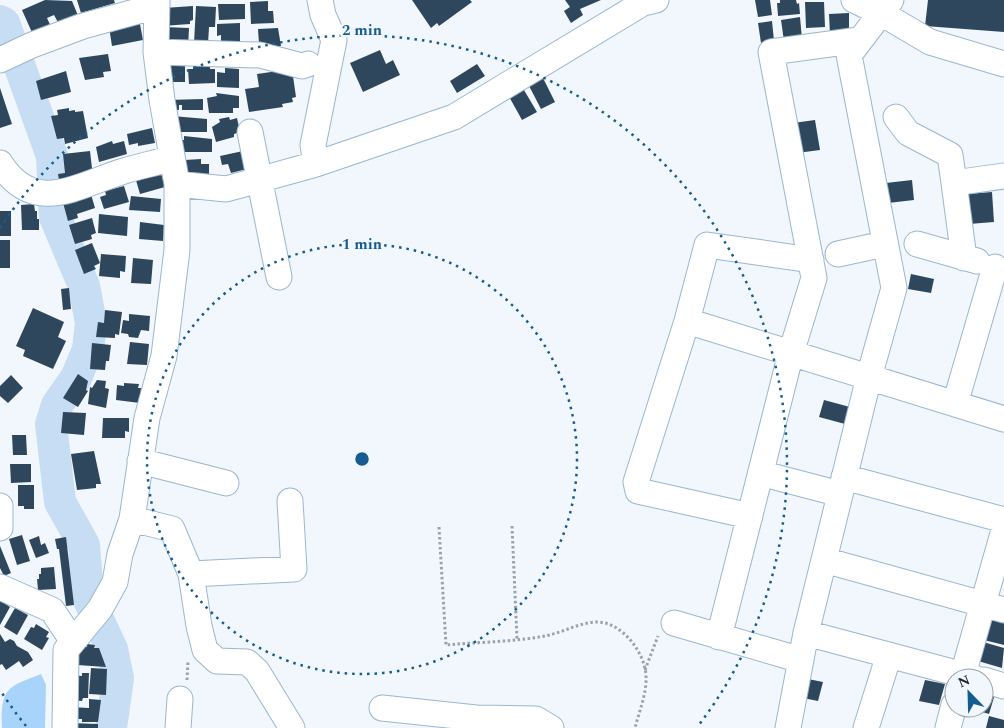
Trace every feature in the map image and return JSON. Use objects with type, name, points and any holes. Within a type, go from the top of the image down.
[{"type":"street","points":[[316,164],[313,145],[320,61],[334,40],[323,15],[320,0]]},
{"type":"street","points":[[177,184],[226,188],[260,180],[316,164],[454,117],[644,3],[656,0]]},
{"type":"street","points":[[854,0],[886,6],[930,42],[1004,64]]},
{"type":"street","points":[[3,59],[32,45],[83,26],[157,3],[156,52],[177,184],[177,250],[164,356],[147,418],[132,519],[120,554],[115,582],[87,624],[66,650],[65,728]]},
{"type":"street","points":[[788,728],[806,633],[869,377],[894,288],[849,55],[886,6]]},
{"type":"street","points":[[719,637],[750,516],[767,476],[791,353],[814,278],[771,52],[859,40]]},
{"type":"street","points":[[156,52],[260,55],[302,66],[320,61]]},
{"type":"street","points":[[896,117],[908,133],[950,156],[964,258]]},
{"type":"street","points":[[250,132],[279,277]]},
{"type":"street","points":[[0,163],[7,174],[22,188],[57,192],[172,158]]},
{"type":"street","points":[[954,183],[1004,176]]},
{"type":"street","points":[[838,254],[884,244]]},
{"type":"street","points":[[918,244],[1000,268],[955,404]]},
{"type":"street","points":[[750,516],[638,492],[636,482],[688,321],[707,245],[811,260]]},
{"type":"street","points":[[688,321],[1004,419]]},
{"type":"street","points":[[140,461],[226,483]]},
{"type":"street","points":[[767,476],[842,486],[1004,520]]},
{"type":"street","points":[[191,574],[294,569],[290,501]]},
{"type":"street","points":[[0,506],[0,528]]},
{"type":"street","points":[[132,519],[172,529],[191,574],[199,626],[205,650],[217,661],[247,662],[257,671],[292,728]]},
{"type":"street","points":[[974,668],[994,607],[1004,530]]},
{"type":"street","points":[[824,560],[994,607]]},
{"type":"street","points":[[0,587],[87,624]]},
{"type":"street","points":[[674,623],[801,660]]},
{"type":"street","points":[[806,633],[944,670]]},
{"type":"street","points":[[866,728],[889,655]]},
{"type":"street","points":[[178,728],[180,698]]},
{"type":"street","points":[[382,708],[476,718],[536,719],[550,728]]},
{"type":"path","points":[[512,526],[517,639]]},
{"type":"path","points":[[439,527],[446,645],[545,636],[585,624],[611,624],[628,638],[645,670]]},
{"type":"path","points":[[635,728],[645,692],[645,670],[660,631],[670,623],[674,623]]},
{"type":"path","points":[[180,698],[186,690],[189,655]]},
{"type":"shaded area","points":[[41,674],[46,685],[45,728],[2,728],[3,704],[9,690],[21,682]]},
{"type":"building","points":[[45,0],[72,1],[79,18],[60,26],[54,15],[47,18],[52,29],[34,37],[22,10]]},
{"type":"building","points":[[77,0],[114,0],[115,3],[81,13]]},
{"type":"building","points":[[412,0],[470,0],[472,2],[439,26],[437,23],[431,28]]},
{"type":"building","points":[[565,0],[601,0],[580,9],[583,15],[571,23],[564,11],[570,7]]},
{"type":"building","points":[[755,0],[770,0],[772,15],[758,17]]},
{"type":"building","points":[[780,0],[796,0],[797,4],[799,3],[800,14],[778,16],[777,3],[780,3]]},
{"type":"building","points":[[928,0],[1004,0],[1004,32],[925,26]]},
{"type":"building","points":[[268,1],[268,11],[273,11],[274,23],[251,24],[250,2]]},
{"type":"building","points":[[805,2],[824,2],[825,27],[806,28]]},
{"type":"building","points":[[218,4],[245,4],[245,19],[219,20]]},
{"type":"building","points":[[193,6],[193,20],[190,21],[190,24],[162,26],[164,8]]},
{"type":"building","points":[[196,6],[216,7],[215,27],[209,27],[208,44],[194,43]]},
{"type":"building","points":[[849,13],[849,34],[830,34],[829,14]]},
{"type":"building","points":[[800,17],[802,39],[784,41],[781,20]]},
{"type":"building","points":[[139,19],[143,40],[112,46],[109,27]]},
{"type":"building","points":[[772,21],[774,41],[761,43],[758,23]]},
{"type":"building","points":[[240,23],[240,43],[221,43],[221,35],[217,36],[217,24]]},
{"type":"building","points":[[163,27],[189,28],[188,48],[166,47]]},
{"type":"building","points":[[278,28],[281,46],[264,47],[259,44],[258,29]]},
{"type":"building","points":[[380,50],[386,64],[393,60],[400,75],[363,92],[350,63]]},
{"type":"building","points":[[108,54],[111,71],[103,72],[104,77],[85,80],[79,58]]},
{"type":"building","points":[[166,63],[180,63],[180,66],[185,66],[185,82],[161,82]]},
{"type":"building","points":[[477,64],[485,76],[457,93],[450,81]]},
{"type":"building","points":[[193,66],[210,66],[210,69],[215,69],[215,83],[189,84],[188,69],[193,69]]},
{"type":"building","points":[[225,68],[239,69],[239,88],[217,87],[217,72],[225,73]]},
{"type":"building","points":[[292,69],[296,97],[292,98],[293,102],[282,104],[283,107],[249,112],[245,89],[259,87],[257,74]]},
{"type":"building","points":[[66,71],[71,92],[41,100],[36,81]]},
{"type":"building","points":[[541,74],[555,102],[541,109],[527,82]]},
{"type":"building","points":[[521,85],[537,112],[522,120],[507,93]]},
{"type":"building","points":[[0,88],[12,124],[0,128]]},
{"type":"building","points":[[216,93],[239,96],[239,108],[233,108],[233,113],[209,113],[207,98],[217,96]]},
{"type":"building","points":[[203,99],[203,110],[182,110],[182,105],[179,105],[179,110],[167,110],[167,100]]},
{"type":"building","points":[[69,108],[69,111],[83,111],[88,138],[65,144],[64,138],[57,139],[51,116],[58,115],[57,110]]},
{"type":"building","points":[[172,116],[207,119],[207,132],[172,132]]},
{"type":"building","points":[[229,117],[230,120],[237,118],[240,132],[234,134],[234,137],[216,142],[212,127],[220,122],[219,119]]},
{"type":"building","points":[[815,120],[820,150],[797,153],[793,123]]},
{"type":"building","points":[[152,128],[155,143],[138,146],[138,143],[129,145],[127,134]]},
{"type":"building","points":[[184,136],[212,139],[212,152],[175,152],[175,140],[184,140]]},
{"type":"building","points":[[112,141],[113,144],[124,141],[127,154],[99,162],[96,147]]},
{"type":"building","points":[[90,151],[93,177],[60,186],[58,174],[65,173],[63,154]]},
{"type":"building","points":[[243,151],[247,169],[231,173],[228,164],[222,165],[220,156]]},
{"type":"building","points":[[201,159],[201,164],[209,164],[209,174],[186,174],[185,160]]},
{"type":"building","points":[[160,170],[165,187],[140,194],[135,177]]},
{"type":"building","points":[[912,180],[914,200],[888,203],[886,183]]},
{"type":"building","points":[[124,186],[129,202],[104,209],[100,197],[106,195],[105,191]]},
{"type":"building","points":[[90,191],[95,208],[77,214],[78,218],[68,221],[62,199]]},
{"type":"building","points":[[992,192],[994,222],[969,224],[967,194]]},
{"type":"building","points":[[131,196],[161,199],[160,212],[129,210]]},
{"type":"building","points":[[34,204],[35,211],[37,211],[37,219],[39,219],[39,230],[22,230],[21,205]]},
{"type":"building","points":[[0,211],[11,211],[11,236],[0,236]]},
{"type":"building","points":[[99,214],[128,217],[127,236],[98,233]]},
{"type":"building","points":[[92,218],[96,233],[91,235],[92,239],[75,244],[69,225]]},
{"type":"building","points":[[140,222],[164,225],[163,241],[139,239]]},
{"type":"building","points":[[0,240],[10,240],[10,268],[0,268]]},
{"type":"building","points":[[92,243],[100,263],[94,266],[96,269],[84,274],[75,250]]},
{"type":"building","points":[[101,254],[126,256],[125,272],[120,271],[120,278],[99,276]]},
{"type":"building","points":[[133,258],[153,260],[151,284],[131,283]]},
{"type":"building","points":[[911,274],[934,279],[931,293],[908,289]]},
{"type":"building","points":[[69,288],[71,309],[63,310],[61,289]]},
{"type":"building","points":[[33,308],[64,322],[58,337],[66,341],[53,369],[23,356],[25,350],[16,346]]},
{"type":"building","points":[[105,310],[122,312],[119,335],[115,334],[115,338],[96,337],[98,322],[104,323]]},
{"type":"building","points":[[129,314],[150,316],[149,331],[141,330],[138,338],[129,337],[128,334],[121,333],[123,320],[129,321]]},
{"type":"building","points":[[130,342],[149,344],[147,365],[127,364]]},
{"type":"building","points":[[92,343],[111,345],[109,361],[106,361],[105,370],[90,369]]},
{"type":"building","points":[[78,374],[88,381],[86,390],[88,391],[78,407],[63,398]]},
{"type":"building","points":[[11,375],[23,388],[8,403],[0,396],[0,386]]},
{"type":"building","points":[[97,380],[106,381],[105,388],[109,389],[106,408],[88,404],[90,387],[92,388]]},
{"type":"building","points":[[124,383],[139,384],[138,388],[141,388],[140,403],[116,400],[117,385],[124,386]]},
{"type":"building","points":[[824,400],[850,407],[845,424],[819,417]]},
{"type":"building","points":[[63,412],[86,413],[84,435],[61,433]]},
{"type":"building","points":[[103,418],[129,418],[129,432],[125,431],[125,438],[102,438]]},
{"type":"building","points":[[12,435],[26,435],[27,455],[13,455]]},
{"type":"building","points":[[94,451],[101,484],[96,484],[96,488],[77,490],[71,454]]},
{"type":"building","points":[[10,464],[31,464],[31,482],[11,483]]},
{"type":"building","points":[[18,485],[34,485],[34,509],[24,509],[24,506],[18,506]]},
{"type":"building","points":[[22,535],[30,561],[17,565],[9,539]]},
{"type":"building","points":[[39,536],[41,545],[45,543],[49,553],[36,558],[29,540]]},
{"type":"building","points":[[66,537],[74,605],[66,606],[59,549],[57,549],[55,539]]},
{"type":"building","points":[[0,546],[11,573],[4,576],[0,568]]},
{"type":"building","points":[[54,567],[56,589],[38,590],[37,579],[39,579],[39,574],[41,574],[41,568]]},
{"type":"building","points":[[0,602],[10,607],[0,625]]},
{"type":"building","points":[[15,608],[28,615],[17,635],[4,627]]},
{"type":"building","points":[[987,616],[1004,620],[1004,645],[980,639]]},
{"type":"building","points":[[36,624],[49,632],[46,637],[49,638],[42,650],[24,639],[31,627],[34,628]]},
{"type":"building","points":[[0,634],[5,642],[10,639],[17,646],[28,652],[33,660],[23,667],[19,661],[6,670],[2,664],[0,665]]},
{"type":"building","points":[[983,642],[1004,648],[1002,668],[978,661]]},
{"type":"building","points":[[87,644],[95,645],[94,648],[99,648],[106,667],[77,665],[76,646],[87,647]]},
{"type":"building","points":[[91,668],[107,669],[106,695],[89,694]]},
{"type":"building","points":[[82,673],[89,673],[88,698],[83,698],[82,701],[70,700],[72,675],[82,676]]},
{"type":"building","points":[[808,679],[823,682],[818,701],[803,698]]},
{"type":"building","points":[[925,680],[944,684],[939,705],[919,701]]},
{"type":"building","points":[[89,699],[101,700],[98,722],[82,722],[82,719],[78,719],[78,714],[70,713],[71,707],[89,708]]},
{"type":"building","points":[[988,718],[1004,720],[1004,728],[986,728]]},
{"type":"building","points":[[70,723],[98,724],[98,728],[69,728]]},
{"type":"waterway","points":[[0,21],[4,23],[52,156],[55,217],[84,286],[91,323],[88,349],[76,378],[57,405],[51,424],[60,502],[84,545],[88,598],[112,649],[118,678],[111,728]]}]
